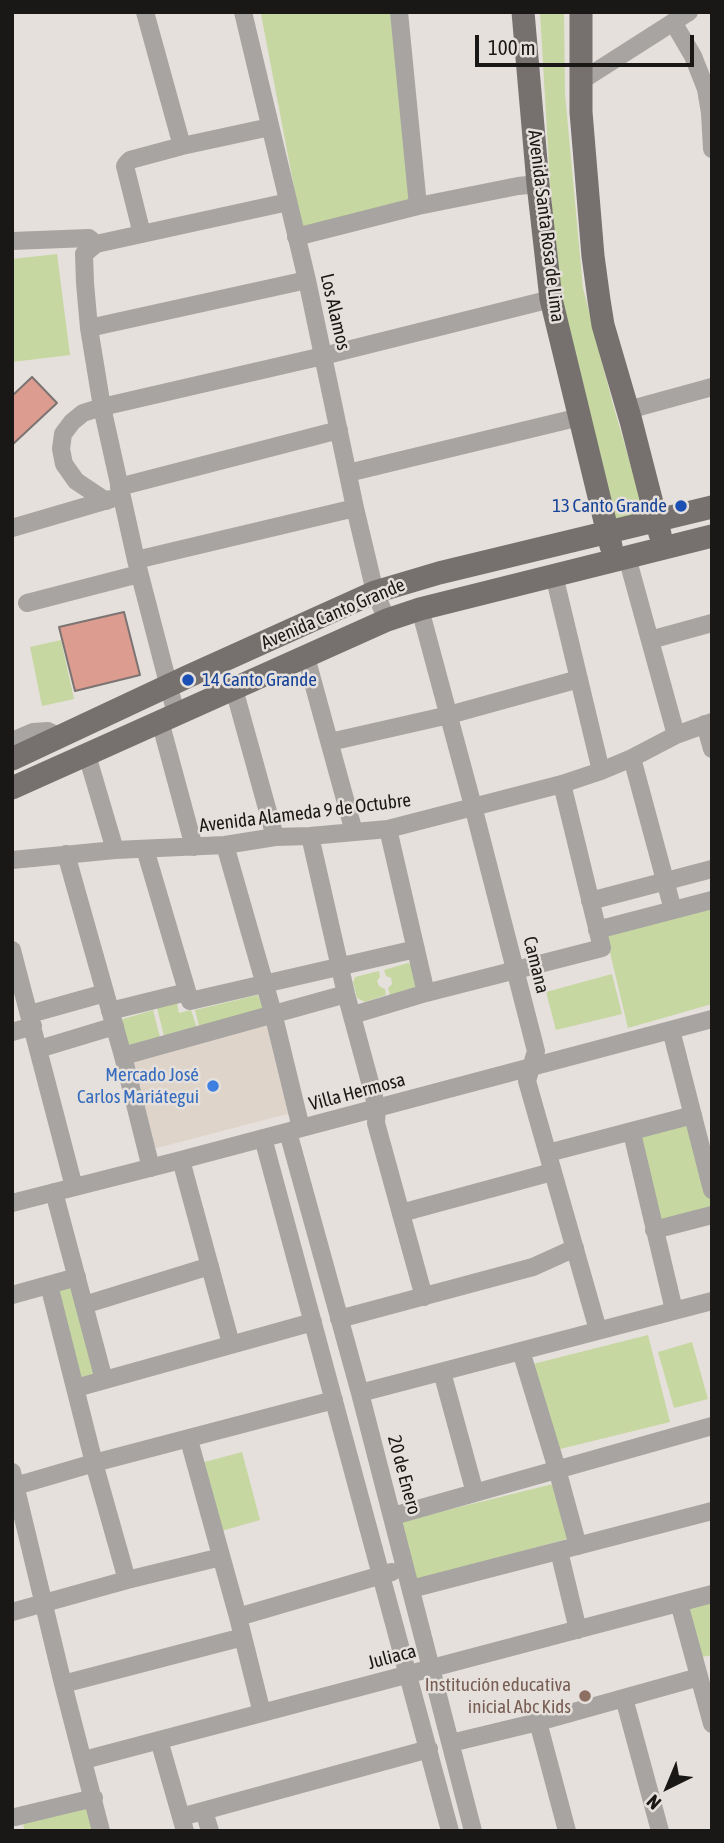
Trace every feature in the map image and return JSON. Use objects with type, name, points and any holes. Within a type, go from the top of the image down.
[{"type":"main road","name":"Avenida Santa Rosa de Lima","points":[[523,12],[551,299],[608,533],[620,558]]},
{"type":"main road","points":[[581,12],[585,167],[599,300],[603,325],[663,548]]},
{"type":"main road","name":"Avenida Canto Grande","points":[[12,760],[375,592],[439,573],[712,507]]},
{"type":"main road","name":"Avenida Canto Grande","points":[[12,788],[387,620],[420,609],[712,536]]},
{"type":"street","points":[[145,12],[182,146]]},
{"type":"street","name":"Los Alamos","points":[[243,12],[307,280],[355,508],[375,592],[387,620]]},
{"type":"street","points":[[398,12],[418,206]]},
{"type":"street","points":[[581,81],[689,12]]},
{"type":"street","points":[[673,22],[693,56],[706,89],[711,113],[712,149]]},
{"type":"street","points":[[142,234],[125,166],[130,160],[270,127]]},
{"type":"street","points":[[296,237],[418,206],[538,184]]},
{"type":"street","points":[[194,847],[168,717],[168,686],[115,495],[89,328],[84,254],[96,244],[288,202]]},
{"type":"street","points":[[12,241],[89,238],[96,244]]},
{"type":"street","points":[[89,328],[307,280]]},
{"type":"street","points":[[115,495],[76,481],[64,464],[61,449],[63,434],[83,413],[551,299]]},
{"type":"street","points":[[628,410],[712,387]]},
{"type":"street","points":[[348,472],[579,417]]},
{"type":"street","points":[[12,528],[339,430]]},
{"type":"street","points":[[27,603],[137,567],[355,508]]},
{"type":"street","points":[[620,558],[650,640],[676,735]]},
{"type":"street","points":[[554,575],[601,771]]},
{"type":"street","name":"Camana","points":[[420,609],[536,1051],[527,1081],[598,1330]]},
{"type":"street","points":[[650,640],[712,623]]},
{"type":"street","points":[[306,657],[354,832]]},
{"type":"street","points":[[330,742],[449,715],[579,679]]},
{"type":"street","points":[[234,689],[275,837]]},
{"type":"street","points":[[709,723],[712,750]]},
{"type":"street","name":"Avenida Alameda 9 de Octubre","points":[[12,860],[115,850],[226,845],[275,837],[388,829],[601,771],[676,735],[709,723]]},
{"type":"street","points":[[12,741],[33,732],[48,731],[60,737]]},
{"type":"street","points":[[86,755],[115,850]]},
{"type":"street","points":[[632,758],[673,911]]},
{"type":"street","points":[[353,1016],[426,993],[602,948],[562,783]]},
{"type":"street","points":[[388,829],[426,993]]},
{"type":"street","points":[[310,836],[346,993],[377,1108],[376,1123],[424,1297]]},
{"type":"street","name":"20 de Enero","points":[[226,845],[273,1013],[295,1130],[339,1318],[393,1516],[473,1831]]},
{"type":"street","points":[[145,849],[190,1001],[416,949]]},
{"type":"street","points":[[66,854],[113,1019],[151,1168]]},
{"type":"street","points":[[590,901],[712,869]]},
{"type":"street","points":[[597,930],[712,900]]},
{"type":"street","points":[[12,950],[25,1009],[39,1049],[74,1187]]},
{"type":"street","points":[[39,1049],[187,992]]},
{"type":"street","points":[[12,1032],[25,1009],[105,993]]},
{"type":"street","points":[[123,1056],[346,993]]},
{"type":"street","name":"Villa Hermosa","points":[[12,1203],[712,1019]]},
{"type":"street","points":[[671,1030],[712,1189]]},
{"type":"street","points":[[548,1153],[693,1115]]},
{"type":"street","points":[[632,1132],[674,1310]]},
{"type":"street","points":[[263,1138],[429,1749],[444,1829]]},
{"type":"street","points":[[181,1160],[231,1345]]},
{"type":"street","points":[[401,1213],[552,1172]]},
{"type":"street","points":[[54,1192],[104,1380]]},
{"type":"street","points":[[654,1230],[712,1215]]},
{"type":"street","points":[[339,1318],[533,1267],[575,1248]]},
{"type":"street","points":[[84,1305],[210,1266]]},
{"type":"street","points":[[12,1295],[77,1277]]},
{"type":"street","points":[[49,1285],[127,1580]]},
{"type":"street","points":[[360,1393],[712,1302]]},
{"type":"street","points":[[76,1388],[313,1322]]},
{"type":"street","points":[[521,1351],[578,1546]]},
{"type":"street","points":[[442,1372],[475,1493]]},
{"type":"street","points":[[102,1831],[13,1481],[189,1440],[334,1400]]},
{"type":"street","points":[[393,1516],[712,1426]]},
{"type":"street","points":[[189,1440],[262,1713]]},
{"type":"street","points":[[411,1589],[712,1511]]},
{"type":"street","points":[[559,1551],[578,1630]]},
{"type":"street","points":[[12,1612],[221,1557]]},
{"type":"street","points":[[238,1617],[406,1567]]},
{"type":"street","name":"Juliaca","points":[[84,1760],[712,1594]]},
{"type":"street","points":[[680,1603],[702,1667],[712,1724]]},
{"type":"street","points":[[63,1684],[243,1637]]},
{"type":"street","points":[[451,1744],[624,1698],[702,1667]]},
{"type":"street","points":[[624,1698],[660,1831]]},
{"type":"street","points":[[538,1723],[567,1831]]},
{"type":"street","points":[[159,1740],[183,1824],[204,1811],[429,1749]]},
{"type":"street","points":[[15,1818],[94,1798]]},
{"type":"street","points":[[204,1811],[210,1831]]},
{"type":"shaded area","name":"Mercado José Carlos Mariátegui","points":[[272,1021],[295,1112],[153,1149],[131,1059]]},
{"type":"green space","points":[[391,12],[410,202],[302,229],[261,14]]},
{"type":"green space","points":[[540,12],[564,12],[565,94],[583,288],[646,518],[617,525],[559,294]]},
{"type":"green space","points":[[57,254],[70,355],[12,362],[12,259]]},
{"type":"green space","points":[[61,640],[74,699],[42,706],[30,647]]},
{"type":"green space","points":[[712,909],[712,1004],[628,1028],[606,936]]},
{"type":"green space","points":[[408,963],[412,965],[418,984],[411,990],[390,995],[388,988],[392,984],[391,978],[386,976],[384,970]]},
{"type":"green space","points":[[379,971],[380,977],[377,981],[379,986],[385,989],[386,995],[365,1002],[357,998],[353,983],[355,977]]},
{"type":"green space","points":[[612,974],[622,1014],[556,1030],[546,992]]},
{"type":"green space","points":[[258,995],[263,1009],[199,1027],[195,1010]]},
{"type":"green space","points":[[177,1003],[179,1013],[191,1010],[197,1028],[164,1036],[157,1008]]},
{"type":"green space","points":[[153,1010],[160,1037],[127,1045],[120,1020]]},
{"type":"green space","points":[[691,1121],[712,1207],[657,1224],[636,1137]]},
{"type":"green space","points":[[73,1287],[96,1377],[77,1382],[54,1292]]},
{"type":"green space","points":[[648,1335],[670,1422],[556,1450],[533,1364]]},
{"type":"green space","points":[[692,1342],[708,1399],[674,1408],[658,1352]]},
{"type":"green space","points":[[242,1452],[260,1520],[218,1532],[201,1463]]},
{"type":"green space","points":[[553,1484],[570,1538],[417,1580],[401,1523],[403,1521]]},
{"type":"green space","points":[[712,1597],[712,1655],[698,1658],[684,1605]]},
{"type":"green space","points":[[88,1805],[96,1831],[25,1831],[23,1825],[29,1819]]},
{"type":"building","points":[[32,377],[57,403],[12,445],[12,396]]},
{"type":"building","points":[[124,612],[140,675],[75,691],[59,627]]},
{"type":"place","name":"13 Canto Grande","points":[[681,506]]},
{"type":"place","name":"14 Canto Grande","points":[[188,680]]},
{"type":"place","name":"Mercado José Carlos Mariátegui","points":[[213,1086]]},
{"type":"place","name":"Institución educativa inicial Abc Kids","points":[[585,1696]]}]
